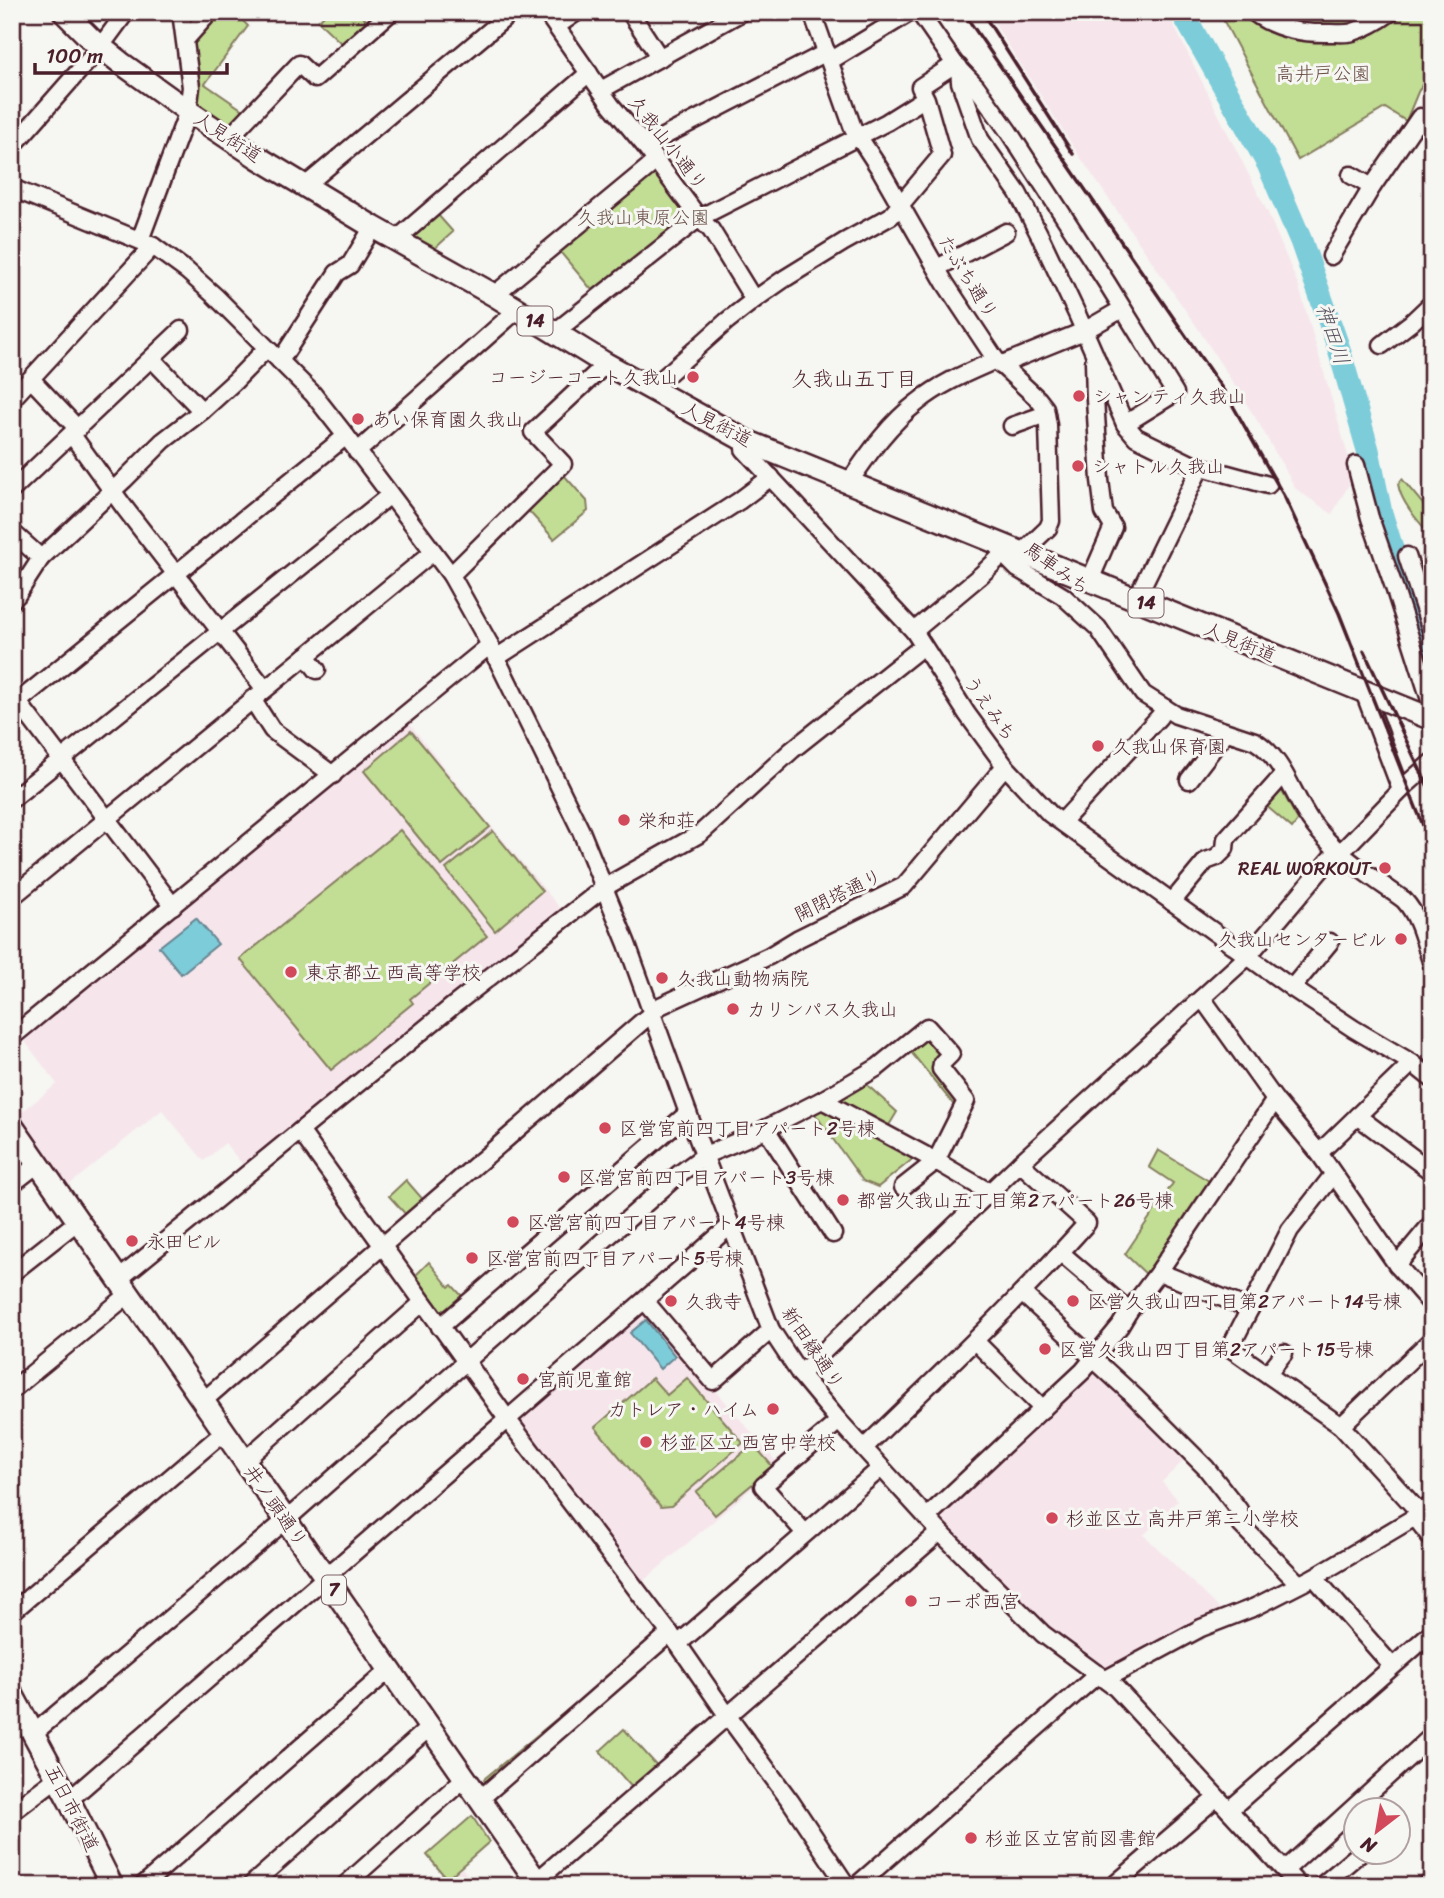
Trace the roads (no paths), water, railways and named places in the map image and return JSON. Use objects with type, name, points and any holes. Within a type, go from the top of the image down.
[{"type":"main road","name":"人見街道","points":[[64,12],[101,46],[188,111],[305,187],[494,295],[606,364],[744,440],[1364,692],[1431,714]]},
{"type":"main road","name":"井ノ頭通り","points":[[12,1126],[480,1799],[536,1884]]},
{"type":"main road","name":"五日市街道","points":[[12,1693],[111,1886]]},
{"type":"street","points":[[12,147],[101,46],[126,12]]},
{"type":"street","points":[[12,399],[146,243],[188,111],[191,87],[181,12]]},
{"type":"street","points":[[186,39],[210,12]]},
{"type":"street","points":[[229,138],[299,64],[315,79],[391,12]]},
{"type":"street","points":[[305,187],[512,12]]},
{"type":"street","name":"久我山小通り","points":[[546,12],[601,90],[711,230],[754,300]]},
{"type":"street","points":[[556,26],[577,12]]},
{"type":"street","points":[[629,12],[660,58]]},
{"type":"street","name":"たぶち通り","points":[[812,12],[853,128],[998,363],[1038,399],[1046,414]]},
{"type":"street","points":[[645,146],[829,56],[911,12]]},
{"type":"street","points":[[919,12],[1009,132],[1088,252],[1174,393],[1125,424]]},
{"type":"street","points":[[1253,12],[1275,25],[1302,33],[1351,33],[1373,24],[1391,12]]},
{"type":"street","points":[[601,90],[735,14]]},
{"type":"street","points":[[651,389],[754,300],[814,260],[891,216],[943,155],[920,87],[957,66]]},
{"type":"street","points":[[957,66],[980,139],[1018,193],[1039,234],[1125,424],[1136,437],[1173,455],[1268,485]]},
{"type":"street","points":[[396,240],[589,73]]},
{"type":"street","points":[[555,332],[699,218],[887,122],[919,102]]},
{"type":"street","points":[[1331,256],[1372,187],[1420,117],[1432,134]]},
{"type":"street","points":[[494,295],[656,161]]},
{"type":"street","points":[[1351,175],[1372,187]]},
{"type":"street","name":"新田縁通り","points":[[12,188],[146,243],[187,271],[313,394],[346,436],[451,575],[493,651],[575,818],[605,887],[771,1330],[800,1374],[839,1421],[940,1532],[1043,1634],[1116,1688],[1299,1886]]},
{"type":"street","points":[[280,361],[337,273],[350,265],[373,227]]},
{"type":"street","points":[[937,268],[1006,232]]},
{"type":"street","points":[[1382,345],[1432,303]]},
{"type":"street","points":[[850,481],[868,453],[890,429],[918,402],[951,380],[1084,331],[1122,309]]},
{"type":"street","points":[[357,452],[517,310]]},
{"type":"street","points":[[12,490],[181,330]]},
{"type":"street","points":[[12,600],[41,558],[163,440],[202,411],[266,349]]},
{"type":"street","points":[[1090,580],[1113,527],[1104,512],[1100,480],[1094,355]]},
{"type":"street","points":[[152,359],[202,411]]},
{"type":"street","points":[[451,575],[562,464],[533,432],[606,364]]},
{"type":"street","points":[[31,379],[75,432],[113,491],[220,632],[258,694],[272,730],[333,775]]},
{"type":"street","points":[[914,631],[1008,549],[1048,528],[1051,521],[1046,414],[1012,426]]},
{"type":"street","points":[[173,905],[15,698],[177,574],[346,436]]},
{"type":"street","name":"うえみち","points":[[744,440],[744,449],[914,631],[967,714],[1005,766],[1037,802],[1292,988],[1412,1063],[1432,1079]]},
{"type":"street","points":[[1356,465],[1431,714]]},
{"type":"street","points":[[1136,599],[1201,466]]},
{"type":"street","points":[[12,1037],[333,775],[493,651],[739,501],[771,477]]},
{"type":"street","points":[[12,799],[390,495]]},
{"type":"street","points":[[12,531],[41,558]]},
{"type":"street","name":"馬車みち","points":[[1008,549],[1018,569],[1063,596],[1090,620],[1107,640],[1143,694],[1165,708]]},
{"type":"street","points":[[12,897],[433,552]]},
{"type":"street","points":[[1407,556],[1432,633]]},
{"type":"street","points":[[12,1391],[124,1287],[300,1132],[454,1005],[605,887],[701,833],[792,750],[923,646]]},
{"type":"street","points":[[306,656],[317,670]]},
{"type":"street","points":[[1364,692],[1401,790]]},
{"type":"street","points":[[1062,822],[1165,708],[1176,715],[1255,741],[1265,746],[1273,756],[1311,820],[1338,852],[1404,900],[1412,909],[1432,964]]},
{"type":"street","points":[[1189,780],[1226,732]]},
{"type":"street","points":[[800,1374],[1020,1163],[1248,956],[1330,859],[1346,847],[1432,762]]},
{"type":"street","name":"開閉塔通り","points":[[203,1401],[660,1006],[769,956],[797,939],[904,886],[1005,766]]},
{"type":"street","points":[[1172,902],[1206,861],[1217,857],[1225,849],[1226,839],[1284,774]]},
{"type":"street","points":[[1292,988],[1330,942]]},
{"type":"street","points":[[1202,998],[1275,1100],[1319,1153],[1398,1265],[1432,1305]]},
{"type":"street","points":[[34,1733],[286,1520],[679,1174],[705,1155],[766,1129],[878,1067],[927,1027],[951,1055],[942,1063],[941,1069],[966,1101],[936,1161],[903,1187]]},
{"type":"street","points":[[1319,1153],[1412,1063]]},
{"type":"street","points":[[822,1100],[989,1192]]},
{"type":"street","points":[[926,1517],[1094,1359],[1159,1272],[1275,1100]]},
{"type":"street","points":[[440,1327],[688,1113]]},
{"type":"street","points":[[1357,1115],[1432,1171]]},
{"type":"street","points":[[766,1129],[833,1234]]},
{"type":"street","points":[[300,1132],[508,1420],[674,1639],[791,1802],[847,1886]]},
{"type":"street","points":[[863,1448],[975,1341],[1087,1223],[1020,1163]]},
{"type":"street","points":[[12,1184],[38,1164]]},
{"type":"street","points":[[1334,1175],[1290,1230],[1230,1348],[1340,1426],[1422,1511],[1432,1539]]},
{"type":"street","points":[[12,1273],[78,1220]]},
{"type":"street","points":[[1398,1265],[1432,1223]]},
{"type":"street","points":[[69,1800],[731,1225]]},
{"type":"street","points":[[1061,1253],[1129,1311]]},
{"type":"street","points":[[1159,1272],[1250,1309]]},
{"type":"street","points":[[1022,1293],[1135,1397],[1206,1468],[1239,1510],[1241,1525],[1306,1581],[1392,1666]]},
{"type":"street","points":[[645,1301],[713,1381],[771,1330]]},
{"type":"street","points":[[244,1461],[422,1303]]},
{"type":"street","points":[[1340,1426],[1432,1339]]},
{"type":"street","points":[[975,1341],[1043,1409]]},
{"type":"street","points":[[1268,1374],[1284,1353]]},
{"type":"street","points":[[805,1533],[763,1486],[839,1421]]},
{"type":"street","points":[[12,1612],[224,1432]]},
{"type":"street","points":[[480,1799],[881,1468]]},
{"type":"street","points":[[856,1886],[1102,1677],[1201,1628],[1255,1607],[1306,1581],[1422,1511]]},
{"type":"street","points":[[536,1884],[940,1532]]},
{"type":"street","points":[[1229,1810],[1432,1632]]},
{"type":"street","points":[[142,1886],[389,1670]]},
{"type":"street","points":[[250,1886],[430,1727]]},
{"type":"street","points":[[1375,1797],[1432,1736]]},
{"type":"street","points":[[12,1812],[57,1778]]},
{"type":"street","points":[[344,1886],[465,1778]]},
{"type":"street","points":[[1113,1886],[1216,1798]]},
{"type":"street","points":[[1285,1870],[1342,1825]]},
{"type":"street","points":[[1321,1886],[1343,1867]]},
{"type":"street","points":[[1426,1886],[1432,1881]]},
{"type":"water","points":[[196,918],[218,944],[181,974],[159,947]]},
{"type":"water","points":[[646,1320],[675,1356],[660,1369],[630,1333]]},
{"type":"waterway","name":"神田川","points":[[1182,12],[1268,164],[1301,241],[1338,346],[1368,450],[1381,513],[1432,676]]},
{"type":"railway","points":[[963,12],[1228,397],[1285,498],[1339,613],[1432,848]]},
{"type":"railway","points":[[982,12],[1073,154]]},
{"type":"railway","points":[[1364,651],[1432,795]]},
{"type":"place","name":"コージーコート久我山","points":[[693,377]]},
{"type":"place","name":"シャンティ久我山","points":[[1079,396]]},
{"type":"place","name":"あい保育園久我山","points":[[358,419]]},
{"type":"place","name":"シャトル久我山","points":[[1078,466]]},
{"type":"place","name":"久我山保育園","points":[[1098,746]]},
{"type":"place","name":"栄和荘","points":[[624,820]]},
{"type":"place","name":"REAL WORKOUT","points":[[1385,868]]},
{"type":"place","name":"久我山センタービル","points":[[1401,939]]},
{"type":"place","name":"東京都立 西高等学校","points":[[291,972]]},
{"type":"place","name":"久我山動物病院","points":[[662,978]]},
{"type":"place","name":"カリンパス久我山","points":[[733,1009]]},
{"type":"place","name":"区営宮前四丁目アパート2号棟","points":[[605,1128]]},
{"type":"place","name":"区営宮前四丁目アパート3号棟","points":[[564,1177]]},
{"type":"place","name":"都営久我山五丁目第2アパート26号棟","points":[[843,1200]]},
{"type":"place","name":"区営宮前四丁目アパート4号棟","points":[[513,1222]]},
{"type":"place","name":"永田ビル","points":[[132,1241]]},
{"type":"place","name":"区営宮前四丁目アパート5号棟","points":[[472,1258]]},
{"type":"place","name":"久我寺","points":[[671,1301]]},
{"type":"place","name":"区営久我山四丁目第2アパート14号棟","points":[[1073,1301]]},
{"type":"place","name":"区営久我山四丁目第2アパート15号棟","points":[[1045,1349]]},
{"type":"place","name":"宮前児童館","points":[[523,1379]]},
{"type":"place","name":"カトレア・ハイム","points":[[773,1409]]},
{"type":"place","name":"杉並区立 西宮中学校","points":[[646,1442]]},
{"type":"place","name":"杉並区立 高井戸第二小学校","points":[[1052,1518]]},
{"type":"place","name":"コーポ西宮","points":[[911,1601]]},
{"type":"place","name":"杉並区立宮前図書館","points":[[971,1838]]},
{"type":"district","name":"久我山五丁目","points":[[854,379]]},
{"type":"park label","name":"高井戸公園","points":[[1323,73]]},
{"type":"park label","name":"久我山東原公園","points":[[643,217]]}]
